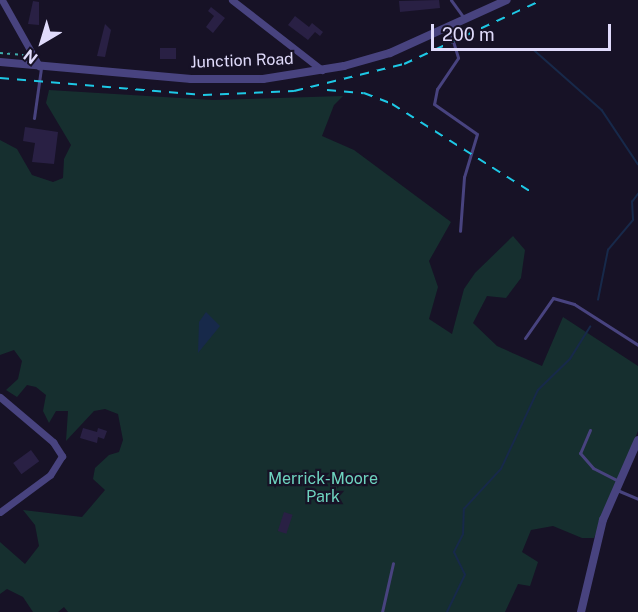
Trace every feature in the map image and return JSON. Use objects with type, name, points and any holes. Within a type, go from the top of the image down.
[{"type":"street","points":[[2,0],[40,66]]},
{"type":"street","points":[[232,0],[322,70]]},
{"type":"street","name":"Junction Road","points":[[0,62],[214,80],[263,79],[322,70],[390,53],[507,0]]},
{"type":"street","points":[[0,397],[61,451],[59,466],[0,512]]},
{"type":"street","points":[[581,612],[597,539],[617,485],[638,440]]},
{"type":"lane","points":[[451,0],[465,20]]},
{"type":"lane","points":[[448,28],[458,58],[437,89],[434,104],[477,134],[464,177],[460,231]]},
{"type":"lane","points":[[34,117],[40,66]]},
{"type":"lane","points":[[525,338],[553,298],[574,304],[638,345]]},
{"type":"lane","points":[[590,430],[580,453],[586,463],[638,499]]},
{"type":"lane","points":[[382,612],[393,563]]},
{"type":"path","points":[[0,53],[24,55]]},
{"type":"green space","name":"Merrick-Moore Park","points":[[49,90],[213,100],[343,96],[334,105],[322,136],[354,150],[451,222],[429,261],[438,287],[429,319],[452,334],[464,289],[475,273],[513,236],[525,250],[521,278],[506,298],[487,296],[473,323],[497,346],[542,366],[563,317],[638,366],[638,431],[594,538],[582,538],[553,526],[531,530],[522,552],[538,562],[530,586],[518,584],[505,612],[68,612],[64,607],[58,612],[33,612],[23,597],[7,589],[0,594],[0,542],[25,564],[39,546],[35,525],[23,510],[82,517],[105,490],[93,479],[95,468],[109,455],[119,452],[123,440],[118,414],[105,409],[94,411],[66,441],[68,411],[56,411],[49,423],[43,411],[46,395],[36,387],[27,385],[17,397],[6,390],[18,379],[22,361],[14,350],[0,355],[0,140],[17,149],[32,175],[53,182],[63,178],[64,159],[71,145],[46,103]]},
{"type":"water","points":[[206,312],[220,326],[198,353],[199,322]]},
{"type":"building","points":[[439,0],[440,8],[400,12],[399,1]]},
{"type":"building","points":[[33,1],[39,2],[39,25],[28,24]]},
{"type":"building","points":[[211,7],[225,18],[213,33],[206,27],[214,16],[208,11]]},
{"type":"building","points":[[295,16],[309,27],[312,23],[323,32],[320,36],[315,32],[308,40],[288,25]]},
{"type":"building","points":[[105,24],[111,30],[105,57],[97,56]]},
{"type":"building","points":[[160,48],[176,48],[176,59],[160,59]]},
{"type":"building","points":[[25,127],[58,132],[54,164],[32,162],[35,143],[23,141]]},
{"type":"building","points":[[83,428],[97,432],[98,428],[107,431],[104,439],[98,437],[97,443],[80,438]]},
{"type":"building","points":[[31,450],[39,461],[21,474],[13,463]]},
{"type":"building","points":[[284,512],[293,515],[286,534],[278,531]]},
{"type":"waterway","points":[[533,49],[602,110],[638,164]]},
{"type":"waterway","points":[[598,300],[608,250],[633,220],[632,202],[638,194]]},
{"type":"waterway","points":[[447,612],[465,575],[454,552],[463,534],[464,509],[501,469],[538,390],[570,359],[590,327]]},
{"type":"railway","points":[[0,78],[203,95],[294,91],[404,64],[542,0]]},
{"type":"railway","points":[[327,90],[364,93],[392,104],[533,193]]}]
